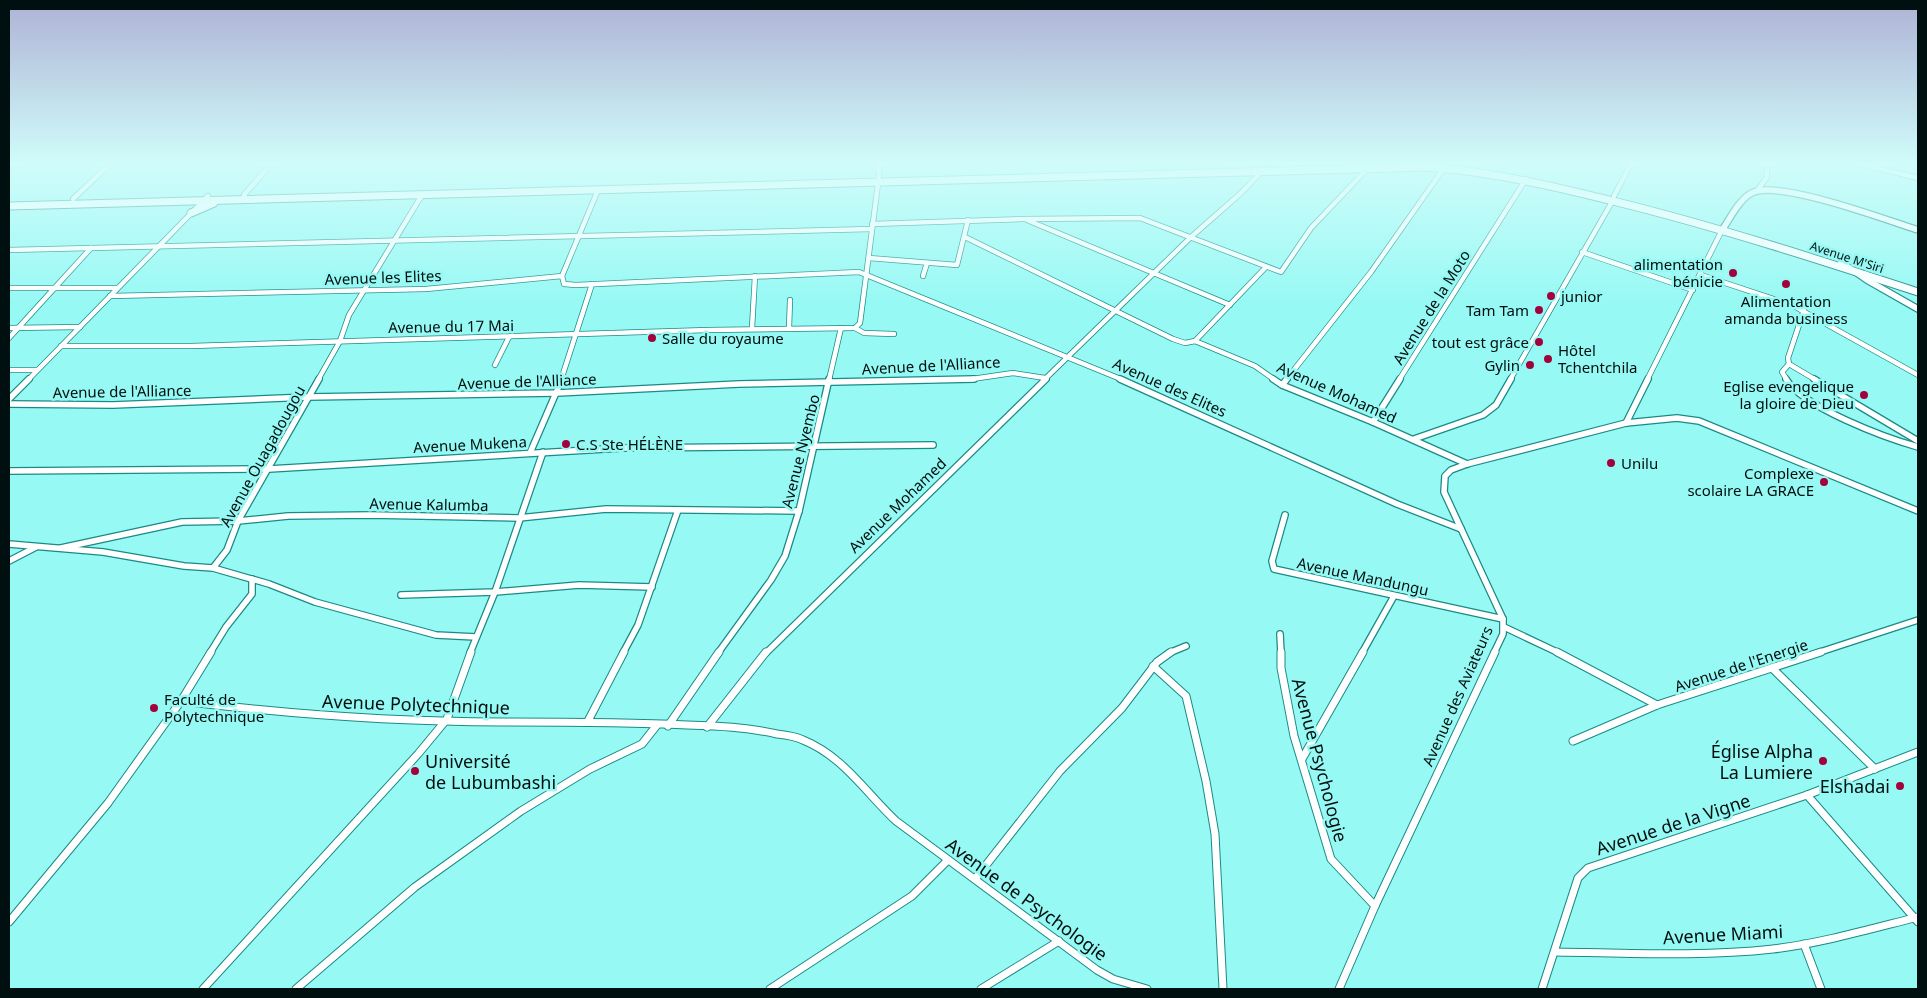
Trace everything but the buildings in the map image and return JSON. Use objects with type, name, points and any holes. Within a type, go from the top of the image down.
[{"type":"highway","name":"Avenue M'Siri","points":[[1660,211],[1918,286]]},
{"type":"highway","name":"Avenue M'Siri","points":[[1724,228],[1918,292]]},
{"type":"street","name":"Avenue Ouagadougou","points":[[214,568],[227,550],[238,521],[340,341],[349,314],[410,211]]},
{"type":"street","points":[[562,276],[590,211]]},
{"type":"street","points":[[855,328],[860,323],[874,211]]},
{"type":"street","name":"Avenue Mohamed","points":[[707,727],[771,646],[1045,378],[1116,312],[1191,237],[1221,211]]},
{"type":"street","points":[[9,250],[393,242],[872,226],[968,220],[1140,218],[1279,272],[1284,271],[1311,228],[1327,211]]},
{"type":"street","points":[[1282,385],[1371,272],[1415,211]]},
{"type":"street","name":"Avenue de la Moto","points":[[1373,422],[1506,211]]},
{"type":"street","points":[[1414,439],[1483,415],[1496,405],[1606,211]]},
{"type":"street","points":[[1626,423],[1724,228],[1737,211]]},
{"type":"street","points":[[1852,211],[1918,230]]},
{"type":"street","points":[[9,399],[192,212]]},
{"type":"street","points":[[1023,219],[1230,305]]},
{"type":"street","points":[[869,258],[957,265],[968,220]]},
{"type":"street","name":"Avenue Mohamed","points":[[965,237],[1179,341],[1190,344],[1195,341],[1255,366],[1282,385],[1414,439],[1467,464]]},
{"type":"street","points":[[9,338],[91,248]]},
{"type":"street","points":[[1582,252],[1693,290]]},
{"type":"street","points":[[1841,262],[1851,270],[1918,309]]},
{"type":"street","points":[[923,276],[927,263]]},
{"type":"street","points":[[1195,341],[1266,266]]},
{"type":"street","name":"Avenue des Elites","points":[[562,276],[564,284],[567,285],[852,271],[1068,356],[1397,504],[1461,529]]},
{"type":"street","points":[[1701,274],[1804,310],[1918,375]]},
{"type":"street","name":"Avenue les Elites","points":[[110,296],[426,289],[562,276]]},
{"type":"street","points":[[752,328],[755,276]]},
{"type":"street","points":[[530,453],[557,393],[592,284]]},
{"type":"street","points":[[9,288],[117,288]]},
{"type":"street","points":[[790,300],[790,328]]},
{"type":"street","points":[[1804,310],[1788,358],[1789,364],[1918,442]]},
{"type":"street","points":[[9,328],[80,327]]},
{"type":"street","name":"Avenue du 17 Mai","points":[[61,346],[168,348],[340,341],[574,336],[752,328],[841,328]]},
{"type":"street","points":[[841,328],[855,328],[864,333],[894,334]]},
{"type":"street","name":"Avenue Nyembo","points":[[668,726],[687,696],[778,568],[790,543],[841,328]]},
{"type":"street","points":[[494,365],[509,337]]},
{"type":"street","points":[[1789,364],[1782,372],[1783,376],[1793,388],[1810,400],[1849,421],[1918,447]]},
{"type":"street","points":[[9,370],[37,370]]},
{"type":"street","name":"Avenue de l'Alliance","points":[[9,404],[113,405],[308,397],[557,393],[739,384],[972,379],[1013,373],[1045,378]]},
{"type":"street","name":"Avenue des Aviateurs","points":[[1339,989],[1374,906],[1500,642],[1503,623],[1446,498],[1444,480],[1451,470],[1467,464],[1626,423],[1670,418],[1694,419],[1918,511]]},
{"type":"street","name":"Avenue Mukena","points":[[9,471],[269,469],[622,448],[933,445]]},
{"type":"street","points":[[203,989],[418,754],[447,719],[476,638],[495,592],[543,452]]},
{"type":"street","name":"Avenue Kalumba","points":[[61,548],[182,522],[238,521],[288,516],[370,515],[519,518],[599,510],[798,511]]},
{"type":"street","points":[[588,721],[632,640],[652,588],[678,510]]},
{"type":"street","name":"Avenue Mandungu","points":[[1285,515],[1272,561],[1274,569],[1503,623],[1657,704]]},
{"type":"street","points":[[9,544],[116,554],[184,566],[214,568],[252,579],[315,602],[436,635],[476,638]]},
{"type":"street","points":[[9,561],[37,546]]},
{"type":"street","points":[[9,922],[101,812],[181,701],[226,627],[252,594],[252,579]]},
{"type":"street","points":[[401,595],[495,592],[587,585],[652,588]]},
{"type":"street","points":[[1302,759],[1394,596]]},
{"type":"street","name":"Avenue de l'Energie","points":[[1573,740],[1657,704],[1918,620]]},
{"type":"street","name":"Avenue Psychologie","points":[[1280,634],[1281,668],[1294,736],[1330,859],[1374,906]]},
{"type":"street","points":[[975,879],[1073,756],[1122,707],[1153,666],[1165,653],[1174,648],[1186,646]]},
{"type":"street","points":[[1153,666],[1186,696],[1206,781],[1215,834],[1223,989]]},
{"type":"street","points":[[1772,668],[1875,769]]},
{"type":"street","name":"Avenue Polytechnique","points":[[181,701],[274,712],[320,715],[528,723],[588,721],[668,726],[746,727],[807,741],[832,756],[855,775],[879,805],[896,821]]},
{"type":"street","points":[[296,989],[415,887],[521,811],[590,769],[642,744],[657,725]]},
{"type":"street","name":"Avenue de la Vigne","points":[[1542,989],[1556,952],[1578,878],[1588,868],[1807,795],[1918,752]]},
{"type":"street","points":[[1807,795],[1917,919]]},
{"type":"street","name":"Avenue de Psychologie","points":[[896,821],[1059,941],[1114,979],[1147,989]]},
{"type":"street","points":[[770,989],[912,896],[948,860]]},
{"type":"street","name":"Avenue Miami","points":[[1556,952],[1686,954],[1755,951],[1804,944],[1917,919]]},
{"type":"street","points":[[981,989],[1059,941]]},
{"type":"street","points":[[1804,944],[1820,989]]},
{"type":"place","name":"alimentation bénicie","points":[[1733,273]]},
{"type":"place","name":"Alimentation amanda business","points":[[1786,284]]},
{"type":"place","name":"junior","points":[[1551,296]]},
{"type":"place","name":"Tam Tam","points":[[1539,310]]},
{"type":"place","name":"Salle du royaume","points":[[652,338]]},
{"type":"place","name":"tout est grâce","points":[[1539,342]]},
{"type":"place","name":"Hôtel Tchentchila","points":[[1548,359]]},
{"type":"place","name":"Gylin","points":[[1530,365]]},
{"type":"place","name":"Eglise evengelique la gloire de Dieu","points":[[1864,395]]},
{"type":"place","name":"C.S Ste HÉLÈNE","points":[[566,444]]},
{"type":"place","name":"Unilu","points":[[1611,463]]},
{"type":"place","name":"Complexe scolaire LA GRACE","points":[[1824,482]]},
{"type":"place","name":"Faculté de Polytechnique","points":[[154,708]]},
{"type":"place","name":"Église Alpha La Lumiere","points":[[1823,761]]},
{"type":"place","name":"Université de Lubumbashi","points":[[415,771]]},
{"type":"place","name":"Elshadai","points":[[1900,786]]}]
